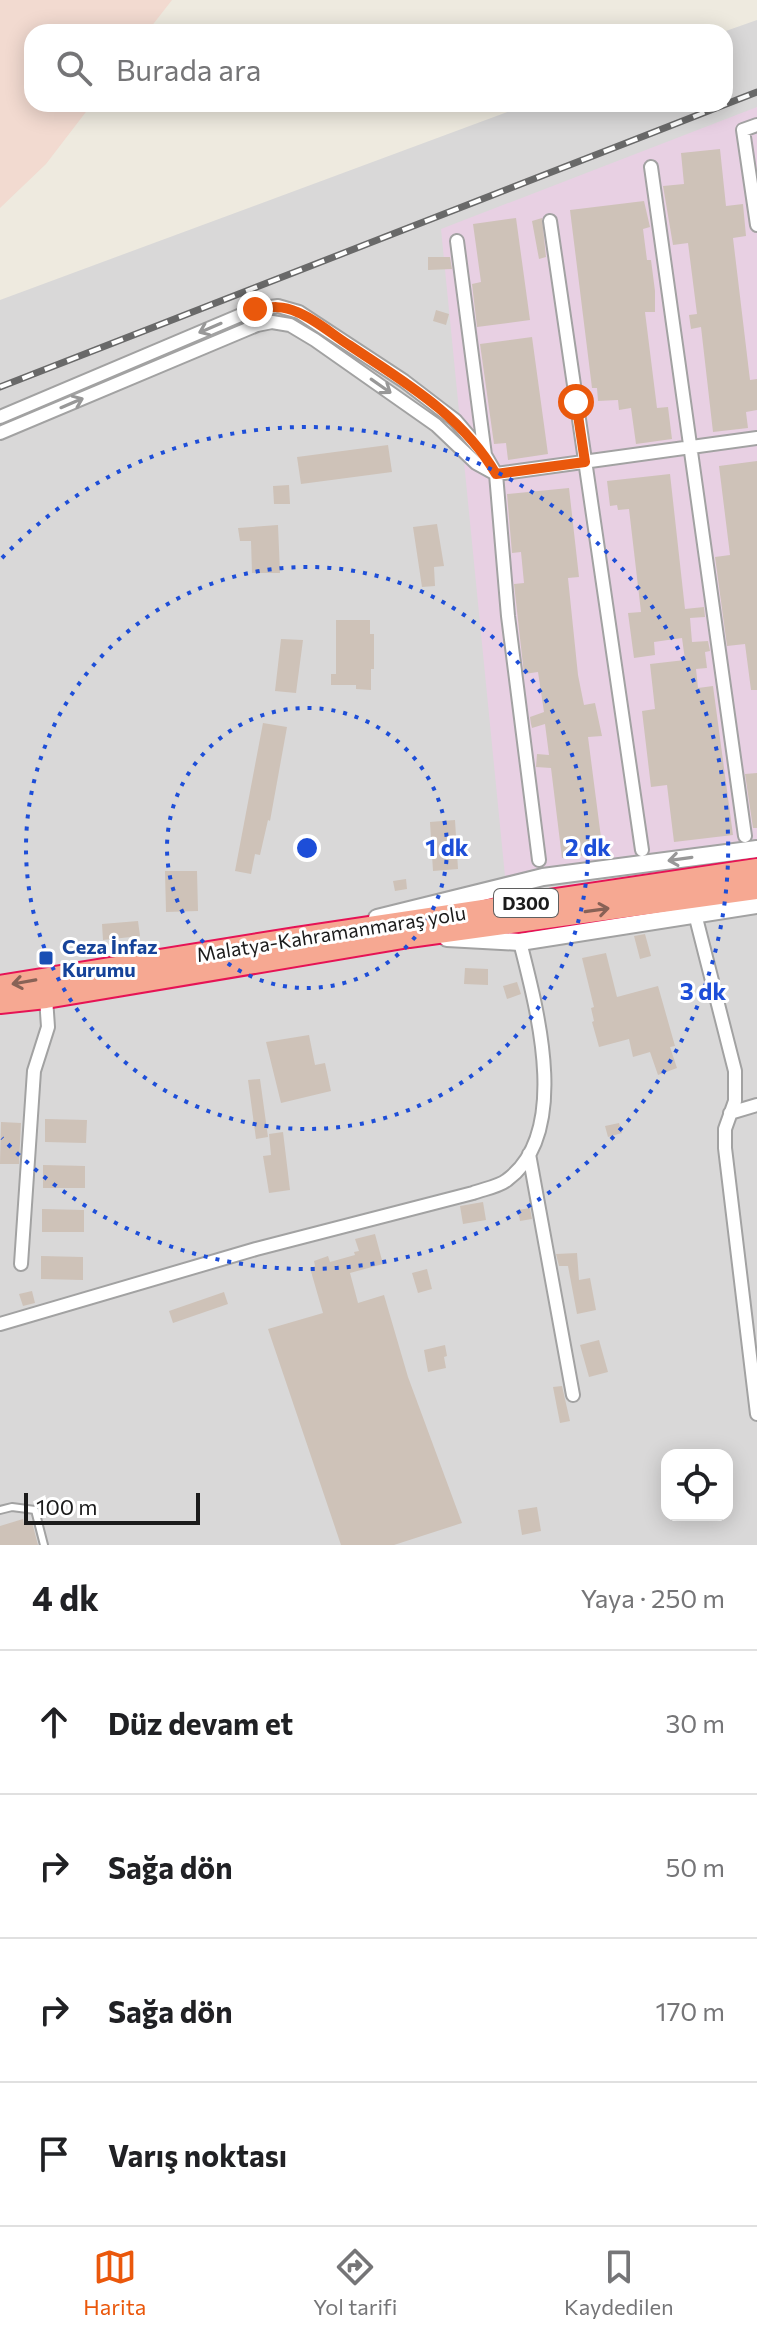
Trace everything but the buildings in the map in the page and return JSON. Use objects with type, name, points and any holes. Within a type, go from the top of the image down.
[{"type":"highway","name":"Malatya-Kahramanmaraş yolu","points":[[0,986],[757,869]]},
{"type":"highway","name":"D300","points":[[46,998],[409,937],[757,889]]},
{"type":"highway","points":[[0,1005],[46,998]]},
{"type":"street","points":[[757,125],[743,130],[757,225]]},
{"type":"street","points":[[651,167],[745,836]]},
{"type":"street","points":[[550,221],[642,850]]},
{"type":"street","points":[[457,241],[485,455]]},
{"type":"street","points":[[0,417],[255,309],[278,306],[299,312],[404,381],[455,420],[485,455],[496,474],[508,616],[539,860]]},
{"type":"street","points":[[0,433],[257,325],[272,322],[290,325],[315,340],[436,425],[476,463],[496,474],[757,438]]},
{"type":"street","points":[[295,938],[543,877],[757,849]]},
{"type":"street","points":[[409,937],[520,942],[757,905]]},
{"type":"street","points":[[695,914],[735,1071],[737,1089],[725,1129],[725,1148],[757,1414]]},
{"type":"street","points":[[0,1324],[256,1249],[473,1193],[507,1180],[529,1154],[545,1107],[546,1088],[536,1007],[520,942]]},
{"type":"street","points":[[21,1264],[34,1071],[48,1027],[46,998]]},
{"type":"street","points":[[730,1113],[757,1105]]},
{"type":"street","points":[[529,1154],[573,1395]]},
{"type":"lane","points":[[0,1510],[12,1507],[35,1510],[44,1545]]},
{"type":"shaded area","points":[[0,0],[172,0],[153,24],[24,24],[24,112],[86,112],[46,164],[0,208]]},
{"type":"shaded area","points":[[757,20],[757,1545],[0,1545],[0,300],[507,112],[733,112],[733,28]]},
{"type":"shaded area","points":[[757,107],[757,842],[505,876],[441,229]]},
{"type":"railway","points":[[733,101],[757,92]]},
{"type":"railway","points":[[0,387],[706,112]]},
{"type":"place","name":"Ceza İnfaz Kurumu","points":[[46,958]]},
{"type":"route","points":[[255,309],[278,306],[299,312],[404,381],[455,420],[485,455],[496,474],[585,462],[576,402]]}]
